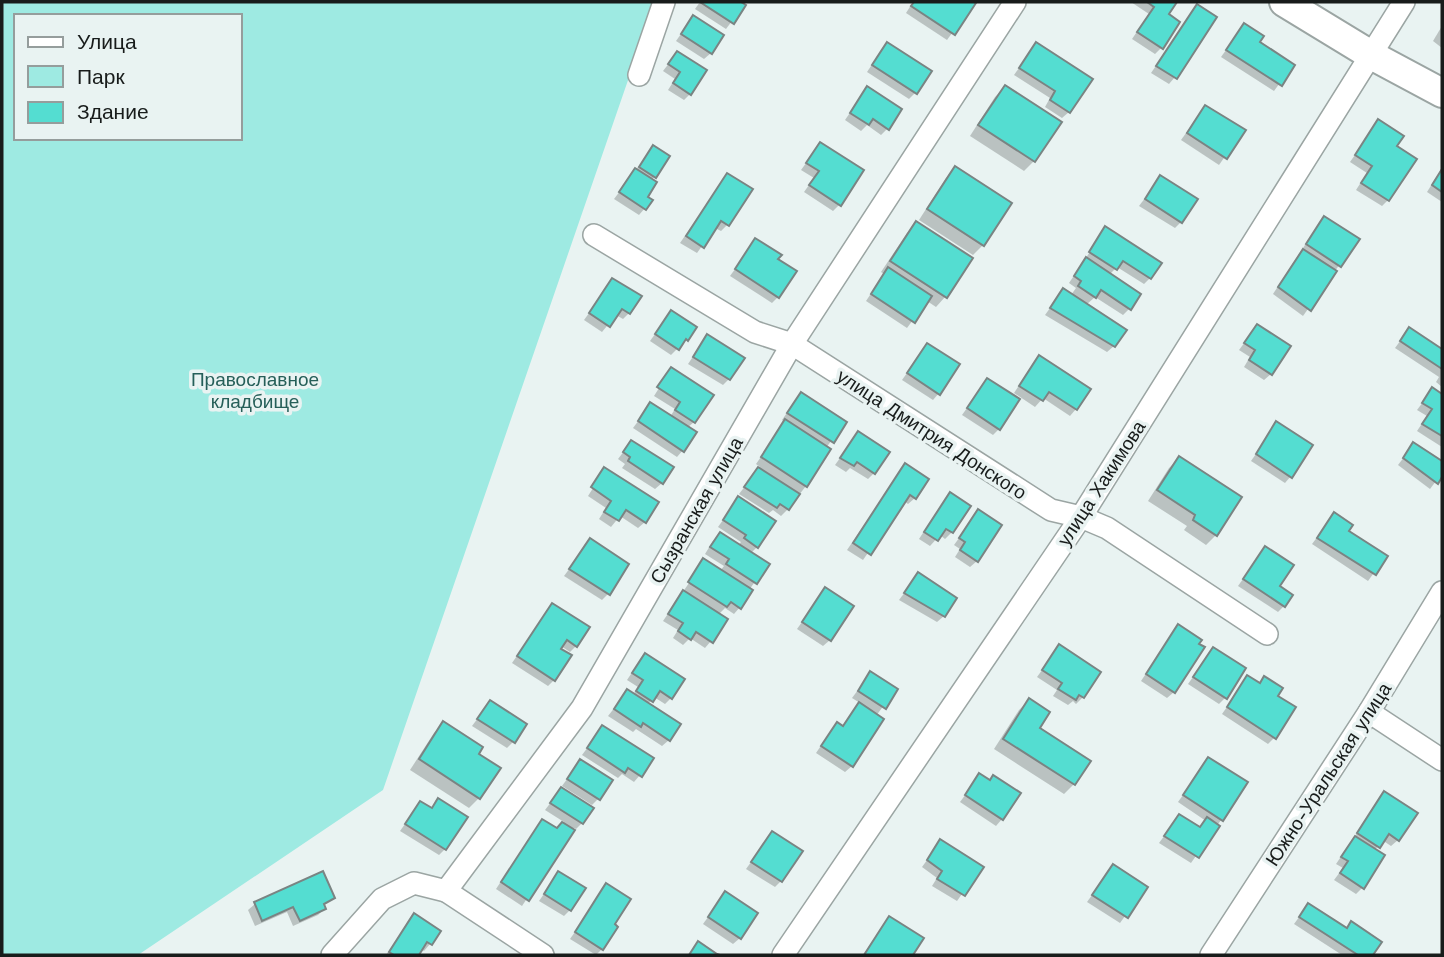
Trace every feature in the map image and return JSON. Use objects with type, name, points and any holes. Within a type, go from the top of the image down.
[{"type":"street","points":[[639,75],[664,2]]},
{"type":"street","name":"Сызранская улица","points":[[446,891],[582,708],[792,344],[1015,2]]},
{"type":"street","points":[[1284,2],[1371,55],[1442,93]]},
{"type":"street","name":"улица Хакимова","points":[[783,955],[1081,517],[1404,2]]},
{"type":"street","name":"улица Дмитрия Донского","points":[[594,235],[755,332],[792,344],[1051,510],[1081,517],[1107,528],[1267,634]]},
{"type":"street","name":"Южно-Уральская улица","points":[[1211,955],[1369,712],[1442,592]]},
{"type":"street","points":[[1369,712],[1442,760]]},
{"type":"street","points":[[332,955],[382,899],[414,883],[446,891],[543,955]]},
{"type":"green space","name":"Православное кладбище","points":[[2,2],[655,2],[383,790],[138,955],[2,955]]},
{"type":"building","points":[[700,2],[741,2],[746,5],[734,24]]},
{"type":"building","points":[[914,2],[976,3],[955,35],[911,6]]},
{"type":"building","points":[[1147,2],[1177,2],[1169,14],[1180,22],[1163,49],[1137,32],[1154,7]]},
{"type":"building","points":[[1197,4],[1217,17],[1177,79],[1156,66]]},
{"type":"building","points":[[693,15],[724,35],[712,54],[681,34]]},
{"type":"building","points":[[1244,23],[1264,36],[1260,42],[1295,65],[1282,86],[1226,50]]},
{"type":"building","points":[[887,42],[932,71],[917,94],[872,65]]},
{"type":"building","points":[[1036,42],[1093,79],[1070,113],[1050,100],[1055,91],[1019,68]]},
{"type":"building","points":[[677,51],[707,70],[691,95],[673,83],[680,72],[668,64]]},
{"type":"building","points":[[1005,85],[1062,122],[1035,162],[978,125]]},
{"type":"building","points":[[867,86],[902,109],[889,130],[873,119],[869,125],[850,113]]},
{"type":"building","points":[[1205,105],[1246,130],[1227,159],[1187,133]]},
{"type":"building","points":[[1378,119],[1404,136],[1397,146],[1417,159],[1389,201],[1361,183],[1372,166],[1355,155]]},
{"type":"building","points":[[820,142],[864,170],[841,206],[809,185],[819,171],[806,163]]},
{"type":"building","points":[[653,145],[670,156],[656,178],[639,167]]},
{"type":"building","points":[[955,166],[1012,203],[984,246],[927,209]]},
{"type":"building","points":[[635,168],[657,182],[648,197],[653,200],[646,210],[619,192]]},
{"type":"building","points":[[1442,169],[1442,192],[1432,185]]},
{"type":"building","points":[[727,173],[753,189],[729,226],[721,221],[704,248],[686,236]]},
{"type":"building","points":[[1160,175],[1198,199],[1182,223],[1145,199]]},
{"type":"building","points":[[1324,216],[1360,239],[1341,267],[1306,244]]},
{"type":"building","points":[[916,221],[973,258],[947,298],[890,261]]},
{"type":"building","points":[[1105,226],[1162,263],[1151,279],[1123,261],[1117,270],[1089,252]]},
{"type":"building","points":[[755,238],[782,255],[778,259],[797,271],[779,298],[735,269]]},
{"type":"building","points":[[1303,249],[1337,271],[1311,311],[1278,287]]},
{"type":"building","points":[[1086,257],[1141,294],[1131,310],[1101,290],[1096,298],[1078,286],[1081,281],[1074,276]]},
{"type":"building","points":[[888,267],[932,296],[915,323],[871,294]]},
{"type":"building","points":[[612,278],[642,296],[630,314],[622,309],[610,327],[589,313]]},
{"type":"building","points":[[1063,288],[1127,330],[1115,347],[1050,308]]},
{"type":"building","points":[[671,310],[697,327],[679,350],[655,334]]},
{"type":"building","points":[[1257,324],[1291,346],[1272,375],[1249,360],[1255,350],[1244,343]]},
{"type":"building","points":[[1409,327],[1442,349],[1442,369],[1400,341]]},
{"type":"building","points":[[707,334],[745,358],[730,380],[693,357]]},
{"type":"building","points":[[927,343],[960,364],[940,395],[907,373]]},
{"type":"building","points":[[1039,355],[1091,389],[1077,410],[1049,392],[1043,401],[1019,386]]},
{"type":"building","points":[[671,367],[714,395],[695,423],[675,410],[680,402],[657,387]]},
{"type":"building","points":[[987,378],[1020,399],[1000,430],[967,408]]},
{"type":"building","points":[[1432,387],[1442,394],[1442,436],[1422,424],[1432,409],[1422,403]]},
{"type":"building","points":[[801,392],[847,422],[834,443],[787,413]]},
{"type":"building","points":[[650,402],[697,432],[684,452],[638,421]]},
{"type":"building","points":[[785,419],[831,449],[807,487],[761,457]]},
{"type":"building","points":[[1276,421],[1313,445],[1292,478],[1256,454]]},
{"type":"building","points":[[858,431],[890,452],[875,474],[857,462],[854,466],[840,458]]},
{"type":"building","points":[[631,440],[674,467],[663,484],[628,461],[630,457],[623,452]]},
{"type":"building","points":[[1413,442],[1442,461],[1442,477],[1438,484],[1403,458]]},
{"type":"building","points":[[1179,456],[1242,497],[1217,536],[1193,520],[1195,515],[1157,490]]},
{"type":"building","points":[[905,463],[929,479],[916,499],[910,495],[871,555],[853,543]]},
{"type":"building","points":[[604,467],[659,502],[646,523],[626,510],[619,521],[604,512],[611,501],[591,487]]},
{"type":"building","points":[[758,467],[800,494],[789,510],[780,504],[777,508],[744,487]]},
{"type":"building","points":[[950,492],[971,506],[953,533],[946,529],[938,541],[924,532]]},
{"type":"building","points":[[738,496],[776,521],[758,548],[744,538],[746,535],[723,520]]},
{"type":"building","points":[[978,509],[1002,525],[978,562],[960,550],[965,542],[959,538]]},
{"type":"building","points":[[1334,512],[1353,525],[1349,531],[1388,556],[1376,575],[1317,538]]},
{"type":"building","points":[[720,532],[770,564],[757,584],[726,564],[729,559],[710,547]]},
{"type":"building","points":[[590,538],[629,564],[610,595],[569,569]]},
{"type":"building","points":[[1265,546],[1294,565],[1280,586],[1293,595],[1285,607],[1243,579]]},
{"type":"building","points":[[703,558],[753,590],[741,609],[731,602],[727,607],[688,582]]},
{"type":"building","points":[[918,572],[957,598],[945,617],[904,593]]},
{"type":"building","points":[[825,587],[854,606],[831,641],[802,622]]},
{"type":"building","points":[[683,590],[728,619],[713,643],[696,632],[691,640],[678,631],[683,623],[668,614]]},
{"type":"building","points":[[552,603],[590,627],[577,647],[567,640],[561,649],[572,655],[555,681],[517,656]]},
{"type":"building","points":[[1178,624],[1202,640],[1199,644],[1205,647],[1175,693],[1146,674]]},
{"type":"building","points":[[1059,644],[1101,672],[1084,698],[1079,695],[1076,700],[1058,689],[1062,683],[1042,670]]},
{"type":"building","points":[[1213,647],[1246,668],[1227,699],[1193,677]]},
{"type":"building","points":[[645,653],[685,679],[672,699],[660,691],[653,702],[636,691],[643,680],[632,673]]},
{"type":"building","points":[[870,671],[898,689],[886,709],[858,691]]},
{"type":"building","points":[[1247,675],[1260,683],[1264,676],[1283,688],[1278,696],[1296,707],[1276,739],[1227,707]]},
{"type":"building","points":[[627,689],[681,724],[670,741],[643,723],[641,727],[614,709]]},
{"type":"building","points":[[1029,698],[1050,712],[1040,728],[1091,761],[1075,785],[1003,739]]},
{"type":"building","points":[[490,700],[527,724],[515,743],[477,719]]},
{"type":"building","points":[[859,702],[884,719],[853,767],[821,746],[837,722],[843,726]]},
{"type":"building","points":[[443,721],[483,747],[479,754],[501,768],[480,799],[419,759]]},
{"type":"building","points":[[602,725],[654,758],[642,777],[628,768],[625,773],[587,748]]},
{"type":"building","points":[[1208,757],[1248,782],[1223,821],[1183,795]]},
{"type":"building","points":[[580,759],[613,780],[600,800],[567,779]]},
{"type":"building","points":[[979,773],[990,780],[993,775],[1021,793],[1003,820],[965,795]]},
{"type":"building","points":[[561,787],[594,808],[583,824],[550,803]]},
{"type":"building","points":[[1384,791],[1418,813],[1399,841],[1389,834],[1380,848],[1357,833]]},
{"type":"building","points":[[438,798],[468,817],[446,850],[405,824],[420,801],[432,808]]},
{"type":"building","points":[[1179,814],[1200,827],[1207,817],[1220,826],[1199,858],[1164,836]]},
{"type":"building","points":[[542,819],[557,828],[562,822],[575,830],[529,901],[501,882]]},
{"type":"building","points":[[772,831],[803,851],[782,882],[751,862]]},
{"type":"building","points":[[1355,836],[1385,855],[1364,889],[1340,873],[1348,861],[1341,857]]},
{"type":"building","points":[[940,839],[984,867],[965,896],[937,879],[942,871],[927,860]]},
{"type":"building","points":[[1113,864],[1148,887],[1128,918],[1092,895]]},
{"type":"building","points":[[323,871],[335,898],[324,904],[326,909],[300,921],[293,907],[262,921],[254,902]]},
{"type":"building","points":[[558,871],[586,888],[571,911],[544,894]]},
{"type":"building","points":[[606,883],[631,899],[603,950],[575,932]]},
{"type":"building","points":[[725,891],[758,913],[741,939],[708,917]]},
{"type":"building","points":[[1308,903],[1347,928],[1351,921],[1382,942],[1373,955],[1358,955],[1299,917]]},
{"type":"building","points":[[414,913],[441,931],[432,945],[427,942],[419,955],[394,955],[389,952]]},
{"type":"building","points":[[889,916],[924,938],[913,955],[864,955]]},
{"type":"building","points":[[698,941],[717,954],[720,955],[689,955]]}]
